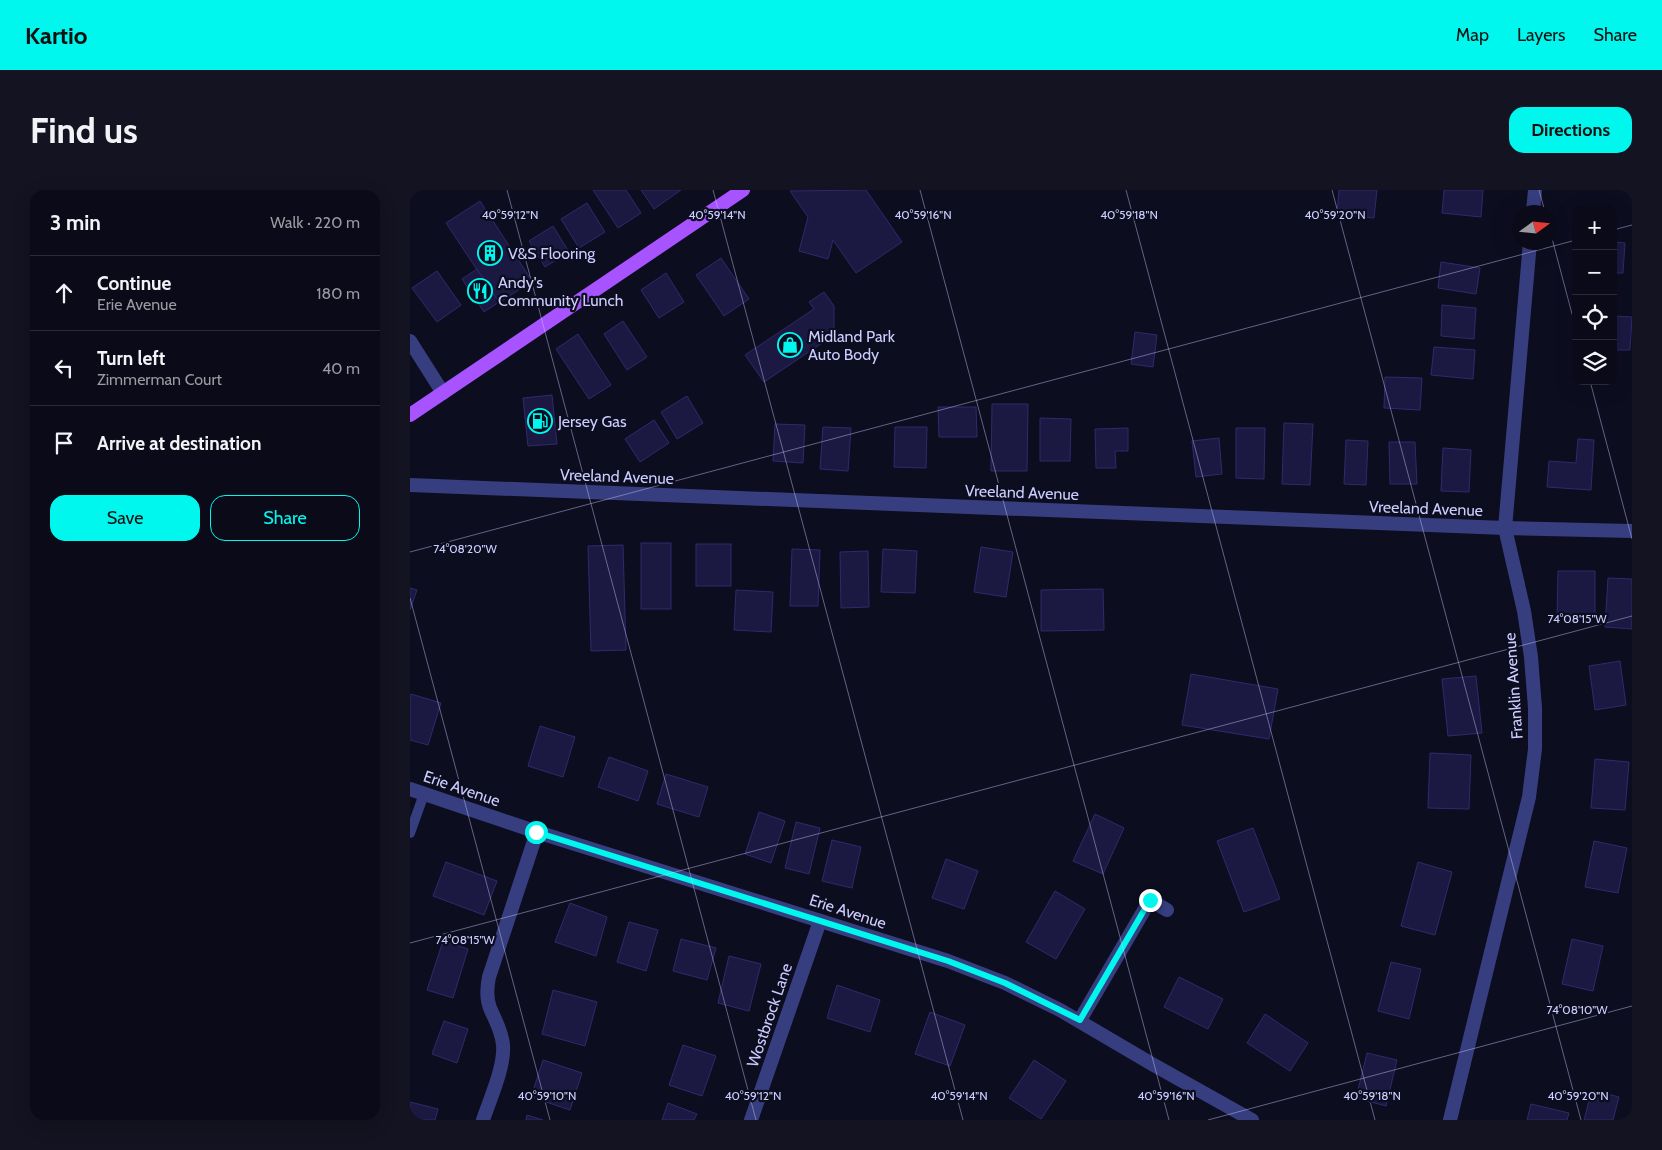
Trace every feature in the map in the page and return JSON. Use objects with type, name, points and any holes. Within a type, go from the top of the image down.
[{"type":"main road","points":[[410,415],[743,190]]},
{"type":"street","points":[[1534,205],[1535,190]]},
{"type":"street","name":"Franklin Avenue","points":[[1450,1120],[1529,796],[1535,749],[1535,708],[1531,657],[1524,611],[1505,528],[1529,250]]},
{"type":"street","points":[[410,341],[444,393]]},
{"type":"street","name":"Vreeland Avenue","points":[[410,485],[1505,528],[1632,531]]},
{"type":"street","name":"Erie Avenue","points":[[410,789],[536,832],[948,961],[1005,983],[1080,1020],[1152,1064],[1252,1120]]},
{"type":"street","points":[[483,1120],[502,1061],[503,1044],[498,1024],[489,1006],[487,990],[489,977],[536,832]]},
{"type":"street","points":[[1080,1020],[1150,900],[1167,910]]},
{"type":"street","name":"Wostbrock Lane","points":[[751,1120],[820,920]]},
{"type":"lane","points":[[410,833],[424,794]]},
{"type":"building","points":[[593,190],[626,190],[641,213],[618,228]]},
{"type":"building","points":[[641,190],[681,190],[654,209]]},
{"type":"building","points":[[866,190],[902,242],[856,273],[833,240],[828,259],[799,251],[808,217],[790,191]]},
{"type":"building","points":[[1339,190],[1377,190],[1374,218],[1337,214]]},
{"type":"building","points":[[1444,190],[1483,190],[1481,217],[1442,213]]},
{"type":"building","name":"V&S Flooring","points":[[480,201],[532,281],[499,303],[446,223]]},
{"type":"building","points":[[587,203],[605,232],[579,248],[561,219]]},
{"type":"building","points":[[553,226],[569,252],[545,267],[529,241]]},
{"type":"building","points":[[1617,242],[1625,243],[1623,273],[1617,273]]},
{"type":"building","points":[[721,258],[749,299],[724,316],[696,275]]},
{"type":"building","points":[[1441,262],[1480,268],[1476,294],[1438,288]]},
{"type":"building","name":"Andy's Community Lunch","points":[[477,269],[499,302],[484,312],[462,279]]},
{"type":"building","points":[[437,271],[461,305],[437,322],[412,288]]},
{"type":"building","points":[[666,273],[684,302],[659,318],[641,290]]},
{"type":"building","name":"Midland Park Auto Body","points":[[824,292],[834,306],[834,335],[764,382],[745,355],[814,309],[809,302]]},
{"type":"building","points":[[1442,305],[1476,308],[1474,339],[1441,336]]},
{"type":"building","points":[[1617,316],[1632,317],[1630,350],[1617,350]]},
{"type":"building","points":[[623,321],[647,357],[627,370],[604,334]]},
{"type":"building","points":[[1135,332],[1157,335],[1153,367],[1131,364]]},
{"type":"building","points":[[578,334],[611,385],[589,399],[556,349]]},
{"type":"building","points":[[1434,347],[1475,350],[1473,379],[1431,375]]},
{"type":"building","points":[[1385,377],[1422,378],[1420,410],[1384,408]]},
{"type":"building","name":"Jersey Gas","points":[[552,395],[557,444],[528,446],[523,398]]},
{"type":"building","points":[[687,396],[703,423],[677,439],[661,412]]},
{"type":"building","points":[[992,404],[1028,404],[1027,471],[991,471]]},
{"type":"building","points":[[938,407],[976,407],[977,437],[939,437]]},
{"type":"building","points":[[1040,418],[1071,419],[1070,461],[1040,461]]},
{"type":"building","points":[[654,420],[669,443],[640,462],[625,439]]},
{"type":"building","points":[[1284,423],[1313,424],[1310,485],[1282,484]]},
{"type":"building","points":[[775,424],[805,425],[803,463],[773,461]]},
{"type":"building","points":[[823,427],[851,428],[848,471],[820,469]]},
{"type":"building","points":[[895,427],[927,427],[926,468],[894,467]]},
{"type":"building","points":[[1128,428],[1128,451],[1115,451],[1116,468],[1096,468],[1095,429]]},
{"type":"building","points":[[1236,428],[1265,428],[1264,479],[1236,478]]},
{"type":"building","points":[[1219,438],[1222,474],[1196,477],[1192,441]]},
{"type":"building","points":[[1578,439],[1594,440],[1591,490],[1547,487],[1549,461],[1576,463]]},
{"type":"building","points":[[1346,440],[1368,441],[1366,485],[1344,484]]},
{"type":"building","points":[[1389,442],[1415,442],[1417,484],[1390,484]]},
{"type":"building","points":[[1443,448],[1471,450],[1469,492],[1441,491]]},
{"type":"building","points":[[641,543],[671,543],[671,609],[641,609]]},
{"type":"building","points":[[696,544],[731,544],[731,586],[696,586]]},
{"type":"building","points":[[623,545],[626,650],[591,651],[588,546]]},
{"type":"building","points":[[981,547],[1013,552],[1006,597],[974,592]]},
{"type":"building","points":[[792,549],[820,550],[818,606],[790,606]]},
{"type":"building","points":[[883,549],[917,551],[915,593],[881,592]]},
{"type":"building","points":[[868,551],[869,607],[841,608],[840,552]]},
{"type":"building","points":[[1558,571],[1595,571],[1595,619],[1557,618]]},
{"type":"building","points":[[1608,578],[1632,579],[1632,629],[1605,627]]},
{"type":"building","points":[[410,588],[417,590],[410,610]]},
{"type":"building","points":[[1103,589],[1104,630],[1041,631],[1041,590]]},
{"type":"building","points":[[736,590],[773,592],[771,632],[734,630]]},
{"type":"building","points":[[1620,661],[1626,705],[1595,710],[1589,666]]},
{"type":"building","points":[[1191,674],[1278,689],[1269,739],[1182,725]]},
{"type":"building","points":[[1476,676],[1482,733],[1448,736],[1442,679]]},
{"type":"building","points":[[411,694],[441,703],[428,745],[410,740]]},
{"type":"building","points":[[540,726],[575,737],[563,777],[528,766]]},
{"type":"building","points":[[1430,753],[1471,755],[1469,809],[1428,808]]},
{"type":"building","points":[[609,757],[648,771],[638,801],[598,787]]},
{"type":"building","points":[[1595,759],[1629,762],[1625,810],[1591,808]]},
{"type":"building","points":[[666,774],[708,787],[699,817],[657,804]]},
{"type":"building","points":[[759,812],[785,821],[771,863],[745,854]]},
{"type":"building","points":[[1095,814],[1124,828],[1103,874],[1073,861]]},
{"type":"building","points":[[796,822],[820,828],[809,874],[785,868]]},
{"type":"building","points":[[1253,828],[1280,899],[1244,912],[1217,841]]},
{"type":"building","points":[[832,840],[861,847],[852,888],[822,881]]},
{"type":"building","points":[[1594,841],[1627,848],[1618,893],[1585,887]]},
{"type":"building","points":[[946,859],[978,871],[964,909],[932,898]]},
{"type":"building","points":[[446,862],[497,881],[484,915],[433,896]]},
{"type":"building","points":[[1418,862],[1452,872],[1435,935],[1401,926]]},
{"type":"building","points":[[1055,891],[1085,909],[1056,959],[1026,942]]},
{"type":"building","points":[[570,903],[607,917],[596,956],[555,942]]},
{"type":"building","points":[[629,922],[658,930],[646,971],[617,962]]},
{"type":"building","points":[[681,939],[716,948],[707,980],[673,971]]},
{"type":"building","points":[[1572,939],[1603,946],[1593,991],[1562,984]]},
{"type":"building","points":[[443,941],[468,949],[453,998],[427,990]]},
{"type":"building","points":[[729,956],[761,964],[749,1011],[718,1003]]},
{"type":"building","points":[[1391,962],[1421,969],[1409,1019],[1378,1011]]},
{"type":"building","points":[[1179,977],[1223,999],[1208,1029],[1164,1007]]},
{"type":"building","points":[[837,985],[880,1000],[870,1032],[827,1018]]},
{"type":"building","points":[[553,990],[597,1002],[585,1046],[542,1034]]},
{"type":"building","points":[[930,1012],[965,1025],[950,1066],[915,1054]]},
{"type":"building","points":[[1265,1014],[1308,1043],[1290,1071],[1247,1043]]},
{"type":"building","points":[[444,1021],[468,1029],[457,1063],[432,1054]]},
{"type":"building","points":[[683,1045],[716,1056],[702,1096],[669,1085]]},
{"type":"building","points":[[1367,1053],[1397,1060],[1386,1106],[1356,1098]]},
{"type":"building","points":[[543,1060],[582,1073],[570,1110],[531,1097]]},
{"type":"building","points":[[1034,1060],[1066,1081],[1041,1119],[1009,1098]]},
{"type":"building","points":[[1592,1090],[1619,1097],[1613,1120],[1584,1120]]},
{"type":"building","points":[[410,1102],[438,1109],[435,1120],[410,1120]]},
{"type":"building","points":[[668,1103],[697,1114],[694,1120],[662,1120]]},
{"type":"building","points":[[1531,1104],[1569,1113],[1567,1120],[1527,1120]]},
{"type":"building","points":[[527,1115],[543,1120],[526,1120]]},
{"type":"place","name":"V&S Flooring","points":[[490,253]]},
{"type":"place","name":"Andy's Community Lunch","points":[[480,291]]},
{"type":"place","name":"Midland Park Auto Body","points":[[790,345]]},
{"type":"place","name":"Jersey Gas","points":[[540,421]]},
{"type":"route","points":[[536,832],[948,961],[1005,983],[1080,1020],[1150,900]]}]
